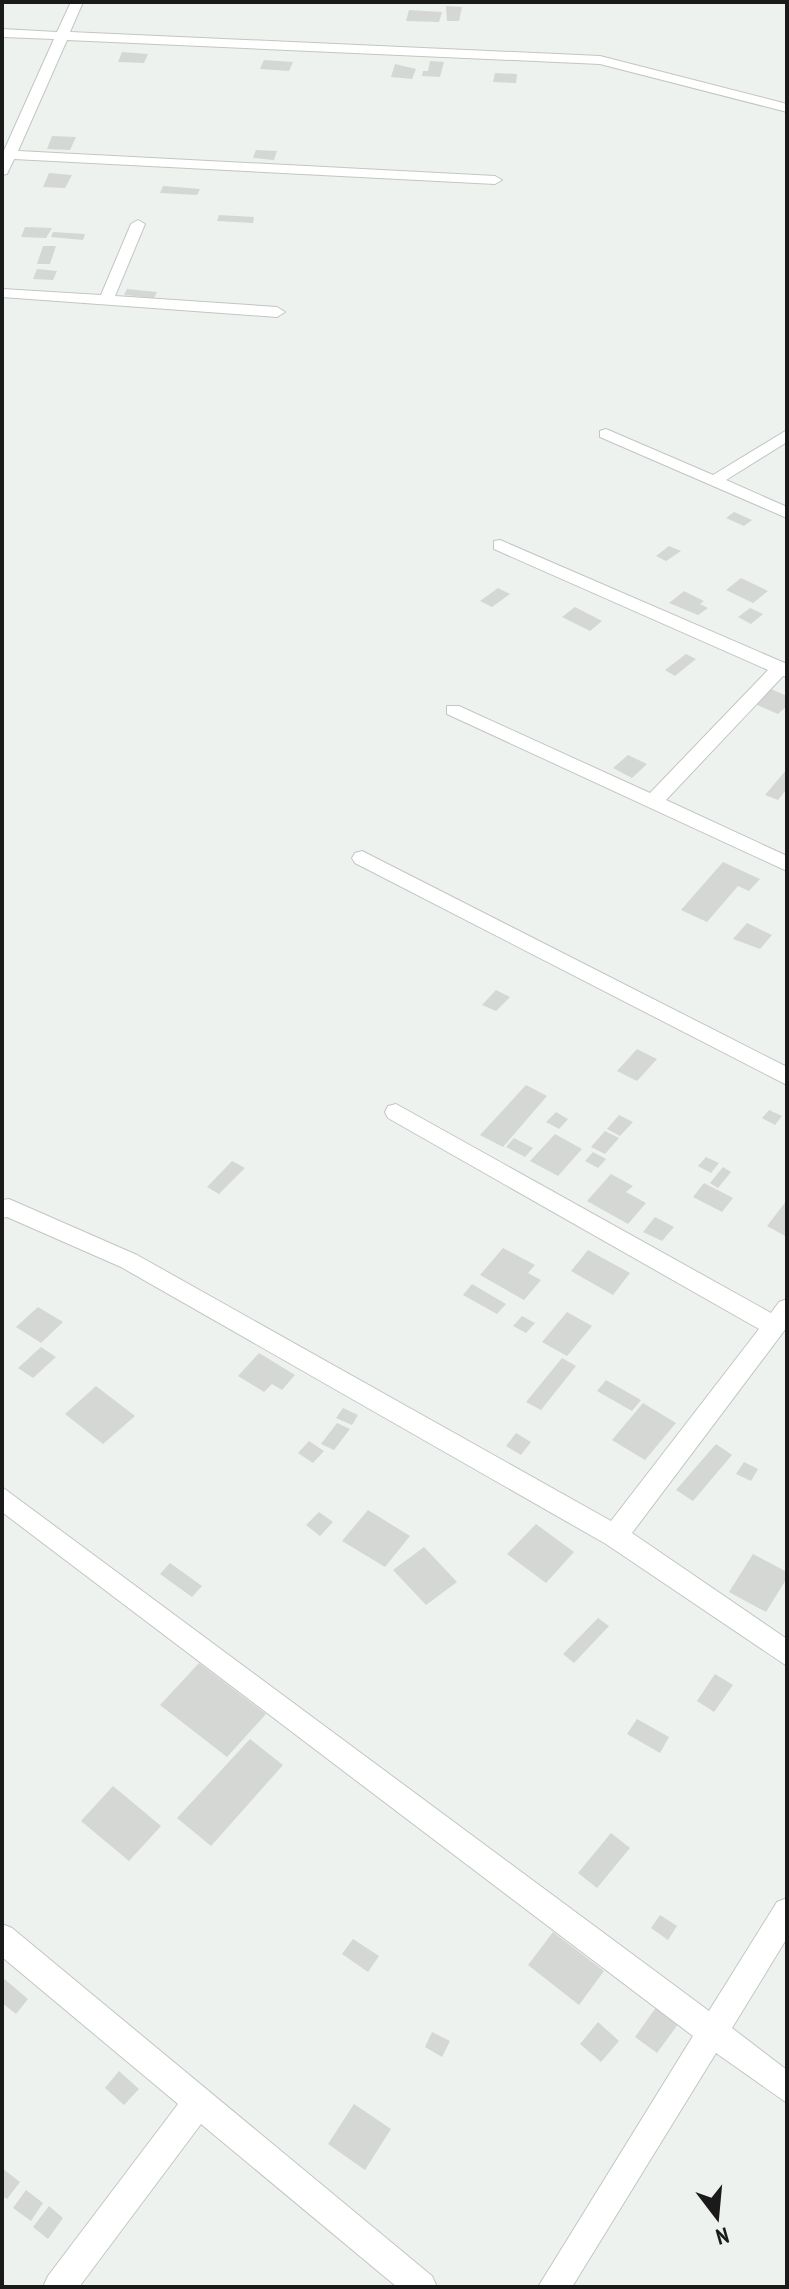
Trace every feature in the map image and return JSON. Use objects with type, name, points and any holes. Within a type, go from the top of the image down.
[{"type":"street","points":[[2,171],[77,2]]},
{"type":"street","points":[[2,33],[600,60],[787,108]]},
{"type":"street","points":[[9,155],[495,180]]},
{"type":"street","points":[[106,300],[138,224]]},
{"type":"street","points":[[2,293],[277,312]]},
{"type":"street","points":[[606,434],[787,513]]},
{"type":"street","points":[[714,481],[787,435]]},
{"type":"street","points":[[500,545],[784,670],[653,802]]},
{"type":"street","points":[[453,710],[787,864]]},
{"type":"street","points":[[362,858],[787,1077]]},
{"type":"street","points":[[396,1112],[781,1317],[615,1536]]},
{"type":"street","points":[[2,1209],[9,1208],[129,1261],[615,1536],[787,1654]]},
{"type":"street","points":[[2,1498],[787,2088]]},
{"type":"street","points":[[554,2287],[787,1912]]},
{"type":"street","points":[[2,1938],[421,2287]]},
{"type":"street","points":[[59,2287],[199,2102]]},
{"type":"building","points":[[446,6],[462,7],[459,21],[447,21]]},
{"type":"building","points":[[409,10],[442,12],[439,22],[406,21]]},
{"type":"building","points":[[122,52],[148,54],[144,63],[118,62]]},
{"type":"building","points":[[264,60],[293,62],[289,71],[260,69]]},
{"type":"building","points":[[430,61],[444,62],[440,77],[422,76],[423,71],[428,71]]},
{"type":"building","points":[[395,64],[416,69],[412,79],[391,77]]},
{"type":"building","points":[[495,73],[517,74],[516,83],[493,82]]},
{"type":"building","points":[[52,136],[76,137],[70,150],[47,149]]},
{"type":"building","points":[[256,150],[277,151],[274,160],[253,158]]},
{"type":"building","points":[[49,173],[72,175],[65,188],[43,187]]},
{"type":"building","points":[[163,186],[200,189],[197,195],[160,193]]},
{"type":"building","points":[[219,215],[254,217],[253,223],[217,221]]},
{"type":"building","points":[[25,227],[52,228],[46,238],[21,237]]},
{"type":"building","points":[[53,232],[85,234],[83,240],[51,237]]},
{"type":"building","points":[[43,246],[56,246],[50,264],[37,264]]},
{"type":"building","points":[[37,269],[57,271],[53,280],[33,279]]},
{"type":"building","points":[[127,289],[157,292],[154,298],[124,295]]},
{"type":"building","points":[[734,512],[752,520],[744,526],[726,518]]},
{"type":"building","points":[[669,546],[681,551],[666,561],[656,556]]},
{"type":"building","points":[[741,578],[768,591],[753,603],[726,590]]},
{"type":"building","points":[[498,588],[510,594],[492,607],[480,601]]},
{"type":"building","points":[[684,591],[704,601],[700,604],[708,608],[698,615],[669,603]]},
{"type":"building","points":[[575,607],[602,621],[590,631],[562,617]]},
{"type":"building","points":[[750,608],[763,614],[751,624],[738,617]]},
{"type":"building","points":[[686,654],[696,659],[675,676],[665,670]]},
{"type":"building","points":[[771,689],[787,696],[787,706],[778,714],[755,704]]},
{"type":"building","points":[[628,755],[647,764],[632,778],[613,768]]},
{"type":"building","points":[[787,769],[787,789],[778,800],[765,795]]},
{"type":"building","points":[[723,862],[760,879],[749,891],[738,886],[707,922],[681,910]]},
{"type":"building","points":[[747,923],[772,935],[760,949],[733,939]]},
{"type":"building","points":[[496,990],[510,997],[496,1011],[482,1005]]},
{"type":"building","points":[[637,1049],[657,1059],[637,1081],[617,1071]]},
{"type":"building","points":[[526,1085],[547,1096],[503,1147],[480,1135]]},
{"type":"building","points":[[769,1110],[782,1116],[775,1125],[762,1118]]},
{"type":"building","points":[[556,1112],[568,1119],[559,1129],[546,1122]]},
{"type":"building","points":[[619,1115],[633,1122],[620,1136],[607,1129]]},
{"type":"building","points":[[605,1131],[619,1138],[605,1154],[591,1147]]},
{"type":"building","points":[[555,1134],[582,1149],[558,1176],[530,1161]]},
{"type":"building","points":[[514,1138],[533,1148],[525,1157],[506,1147]]},
{"type":"building","points":[[593,1152],[606,1159],[598,1168],[585,1161]]},
{"type":"building","points":[[706,1157],[719,1163],[711,1173],[698,1166]]},
{"type":"building","points":[[232,1161],[245,1168],[219,1194],[207,1187]]},
{"type":"building","points":[[723,1167],[731,1172],[718,1188],[710,1183]]},
{"type":"building","points":[[611,1174],[633,1186],[626,1192],[646,1203],[628,1224],[587,1201]]},
{"type":"building","points":[[704,1183],[733,1198],[722,1212],[693,1197]]},
{"type":"building","points":[[787,1200],[787,1237],[767,1226]]},
{"type":"building","points":[[655,1217],[674,1227],[662,1241],[643,1232]]},
{"type":"building","points":[[503,1248],[535,1265],[528,1273],[541,1280],[524,1300],[480,1275]]},
{"type":"building","points":[[588,1250],[630,1273],[613,1295],[571,1271]]},
{"type":"building","points":[[472,1284],[506,1304],[497,1314],[463,1295]]},
{"type":"building","points":[[38,1307],[63,1322],[41,1343],[16,1327]]},
{"type":"building","points":[[567,1312],[592,1326],[567,1356],[542,1342]]},
{"type":"building","points":[[522,1316],[535,1323],[526,1333],[513,1326]]},
{"type":"building","points":[[41,1347],[56,1357],[33,1378],[18,1368]]},
{"type":"building","points":[[259,1353],[295,1375],[282,1390],[272,1384],[264,1392],[238,1376]]},
{"type":"building","points":[[562,1358],[576,1366],[541,1410],[526,1402]]},
{"type":"building","points":[[606,1380],[641,1400],[632,1411],[597,1391]]},
{"type":"building","points":[[96,1386],[135,1416],[103,1444],[65,1414]]},
{"type":"building","points":[[643,1403],[676,1423],[645,1460],[612,1440]]},
{"type":"building","points":[[343,1408],[358,1415],[352,1425],[336,1418]]},
{"type":"building","points":[[337,1423],[350,1429],[334,1450],[321,1444]]},
{"type":"building","points":[[516,1433],[531,1442],[521,1455],[506,1446]]},
{"type":"building","points":[[309,1441],[324,1451],[313,1463],[298,1453]]},
{"type":"building","points":[[716,1444],[732,1455],[693,1501],[676,1490]]},
{"type":"building","points":[[744,1462],[758,1469],[751,1481],[736,1474]]},
{"type":"building","points":[[368,1510],[410,1536],[385,1567],[342,1541]]},
{"type":"building","points":[[319,1512],[333,1522],[320,1536],[306,1525]]},
{"type":"building","points":[[536,1524],[574,1552],[546,1583],[507,1554]]},
{"type":"building","points":[[424,1547],[457,1582],[426,1605],[393,1570]]},
{"type":"building","points":[[753,1554],[787,1572],[787,1578],[766,1612],[729,1592]]},
{"type":"building","points":[[170,1563],[202,1586],[192,1597],[160,1574]]},
{"type":"building","points":[[598,1618],[609,1626],[574,1663],[563,1654]]},
{"type":"building","points":[[199,1663],[266,1714],[227,1757],[160,1705]]},
{"type":"building","points":[[715,1674],[733,1685],[714,1712],[697,1701]]},
{"type":"building","points":[[637,1719],[669,1737],[660,1753],[627,1734]]},
{"type":"building","points":[[250,1739],[283,1765],[211,1846],[177,1818]]},
{"type":"building","points":[[113,1786],[161,1826],[129,1861],[81,1821]]},
{"type":"building","points":[[611,1833],[630,1848],[597,1888],[578,1873]]},
{"type":"building","points":[[660,1915],[677,1926],[668,1940],[651,1928]]},
{"type":"building","points":[[553,1932],[604,1971],[579,2005],[528,1965]]},
{"type":"building","points":[[353,1939],[379,1956],[368,1972],[342,1954]]},
{"type":"building","points":[[2,1977],[28,1999],[16,2014],[2,2003]]},
{"type":"building","points":[[657,2006],[679,2023],[657,2053],[635,2037]]},
{"type":"building","points":[[598,2022],[619,2041],[601,2062],[580,2044]]},
{"type":"building","points":[[432,2032],[450,2041],[442,2057],[425,2047]]},
{"type":"building","points":[[119,2071],[139,2089],[124,2105],[105,2088]]},
{"type":"building","points":[[354,2104],[391,2129],[365,2170],[328,2144]]},
{"type":"building","points":[[2,2168],[20,2182],[7,2199],[2,2196]]},
{"type":"building","points":[[26,2190],[43,2203],[31,2221],[13,2208]]},
{"type":"building","points":[[49,2206],[63,2218],[48,2239],[33,2227]]}]
